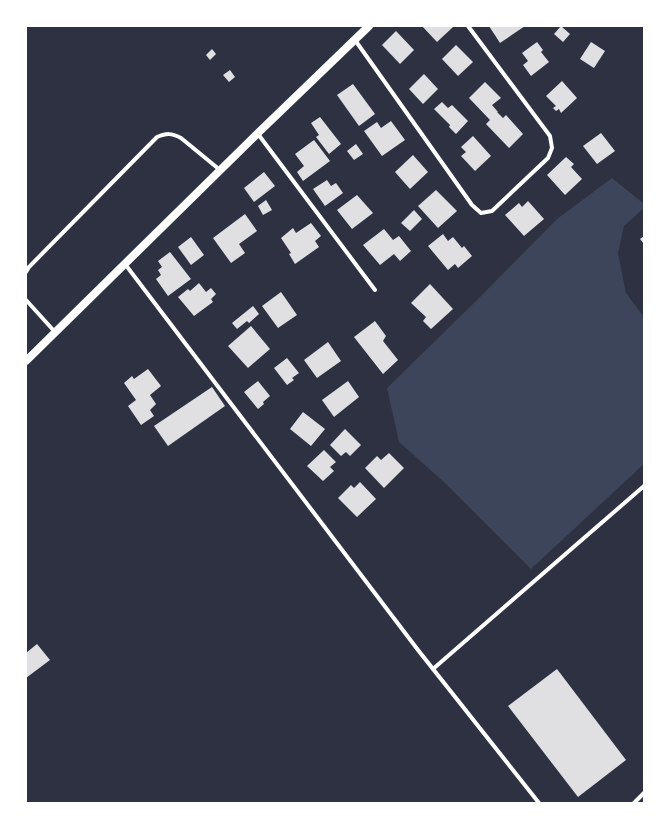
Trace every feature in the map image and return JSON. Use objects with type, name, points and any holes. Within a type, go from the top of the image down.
[{"type":"main road","points":[[26,361],[367,27]]},
{"type":"street","points":[[354,40],[472,205],[481,213],[492,211],[548,158],[552,148],[550,136],[468,26]]},
{"type":"street","points":[[258,133],[375,290]]},
{"type":"street","points":[[26,272],[28,267],[157,137],[165,134],[174,134],[220,170]]},
{"type":"street","points":[[125,264],[433,670],[539,803]]},
{"type":"street","points":[[26,300],[55,332]]},
{"type":"street","points":[[433,670],[644,486]]},
{"type":"street","points":[[634,803],[644,793]]},
{"type":"shaded area","points":[[612,178],[644,204],[644,208],[624,226],[618,253],[626,293],[644,317],[644,464],[531,569],[445,483],[399,442],[387,388],[557,219]]},
{"type":"building","points":[[422,26],[452,26],[453,27],[437,42]]},
{"type":"building","points":[[489,26],[525,26],[500,43]]},
{"type":"building","points":[[561,26],[570,34],[563,42],[554,34]]},
{"type":"building","points":[[396,31],[414,50],[400,64],[382,45]]},
{"type":"building","points":[[537,42],[543,50],[541,52],[549,62],[531,76],[523,65],[528,61],[522,53]]},
{"type":"building","points":[[591,42],[605,51],[594,68],[580,59]]},
{"type":"building","points":[[456,45],[473,62],[458,76],[442,59]]},
{"type":"building","points":[[212,49],[216,54],[210,60],[206,55]]},
{"type":"building","points":[[230,70],[235,77],[229,82],[223,75]]},
{"type":"building","points":[[424,74],[438,89],[423,104],[409,89]]},
{"type":"building","points":[[562,81],[577,98],[561,113],[559,109],[556,111],[553,108],[556,106],[546,96]]},
{"type":"building","points":[[485,82],[501,98],[492,105],[497,112],[503,118],[506,115],[523,134],[509,148],[486,124],[490,120],[469,98]]},
{"type":"building","points":[[353,84],[375,114],[359,126],[337,95]]},
{"type":"building","points":[[442,102],[448,108],[452,105],[468,121],[456,134],[449,127],[450,125],[434,109]]},
{"type":"building","points":[[320,117],[341,144],[329,154],[316,137],[319,135],[311,123]]},
{"type":"building","points":[[391,121],[405,140],[382,156],[364,131],[377,122],[381,128]]},
{"type":"building","points":[[601,133],[615,151],[597,164],[583,146]]},
{"type":"building","points":[[473,136],[491,156],[475,171],[461,156],[466,152],[461,147]]},
{"type":"building","points":[[314,140],[330,161],[303,181],[297,172],[304,166],[295,154]]},
{"type":"building","points":[[356,144],[363,154],[354,160],[347,151]]},
{"type":"building","points":[[413,155],[428,172],[410,189],[395,172]]},
{"type":"building","points":[[566,157],[574,164],[571,167],[582,179],[565,195],[547,175]]},
{"type":"building","points":[[264,172],[275,186],[254,202],[244,188]]},
{"type":"building","points":[[327,180],[331,186],[336,183],[343,193],[325,206],[313,189]]},
{"type":"building","points":[[436,190],[457,211],[438,228],[418,206]]},
{"type":"building","points":[[357,195],[373,213],[352,229],[337,210]]},
{"type":"building","points":[[266,200],[272,210],[263,215],[258,206]]},
{"type":"building","points":[[528,201],[544,219],[524,236],[505,215],[519,203],[522,207]]},
{"type":"building","points":[[414,210],[422,219],[410,231],[401,223]]},
{"type":"building","points":[[245,214],[257,231],[239,244],[245,253],[231,263],[213,238]]},
{"type":"building","points":[[311,223],[321,236],[315,241],[319,247],[295,264],[289,254],[291,253],[281,238],[293,228],[296,233]]},
{"type":"building","points":[[384,229],[393,240],[399,236],[411,251],[400,261],[394,254],[380,265],[363,245]]},
{"type":"building","points":[[443,234],[448,241],[453,237],[462,248],[464,246],[472,256],[458,268],[455,264],[448,270],[428,246]]},
{"type":"building","points":[[644,236],[644,244],[640,239]]},
{"type":"building","points":[[191,237],[204,255],[191,265],[178,247]]},
{"type":"building","points":[[170,252],[191,279],[168,296],[156,279],[161,275],[158,270],[162,267],[158,261]]},
{"type":"building","points":[[199,283],[206,292],[211,288],[216,294],[211,299],[213,302],[194,316],[178,297],[188,289],[190,291]]},
{"type":"building","points":[[430,284],[453,309],[431,329],[423,321],[426,317],[411,303]]},
{"type":"building","points":[[281,292],[297,315],[278,328],[262,306]]},
{"type":"building","points":[[253,306],[259,314],[249,323],[247,321],[237,329],[232,323]]},
{"type":"building","points":[[375,321],[386,336],[383,341],[398,360],[383,374],[354,337]]},
{"type":"building","points":[[251,326],[270,349],[248,368],[228,346]]},
{"type":"building","points":[[328,342],[341,361],[317,378],[304,360]]},
{"type":"building","points":[[287,358],[299,373],[292,378],[294,380],[287,385],[274,368]]},
{"type":"building","points":[[148,369],[161,386],[150,395],[156,404],[150,410],[154,416],[141,425],[128,406],[136,400],[124,383],[132,376],[134,379]]},
{"type":"building","points":[[258,381],[270,396],[258,409],[244,392]]},
{"type":"building","points":[[348,381],[359,397],[334,417],[322,400]]},
{"type":"building","points":[[212,387],[225,406],[168,446],[154,426]]},
{"type":"building","points":[[303,412],[325,429],[311,446],[290,429]]},
{"type":"building","points":[[345,429],[361,445],[350,456],[346,452],[341,456],[330,445]]},
{"type":"building","points":[[324,450],[336,462],[330,467],[334,471],[323,481],[307,466]]},
{"type":"building","points":[[389,453],[404,468],[384,488],[365,468],[377,456],[381,460]]},
{"type":"building","points":[[360,482],[376,499],[357,517],[338,498],[351,485],[354,488]]},
{"type":"building","points":[[37,644],[50,660],[26,678],[26,653]]},
{"type":"building","points":[[557,669],[626,760],[578,797],[508,706]]}]
